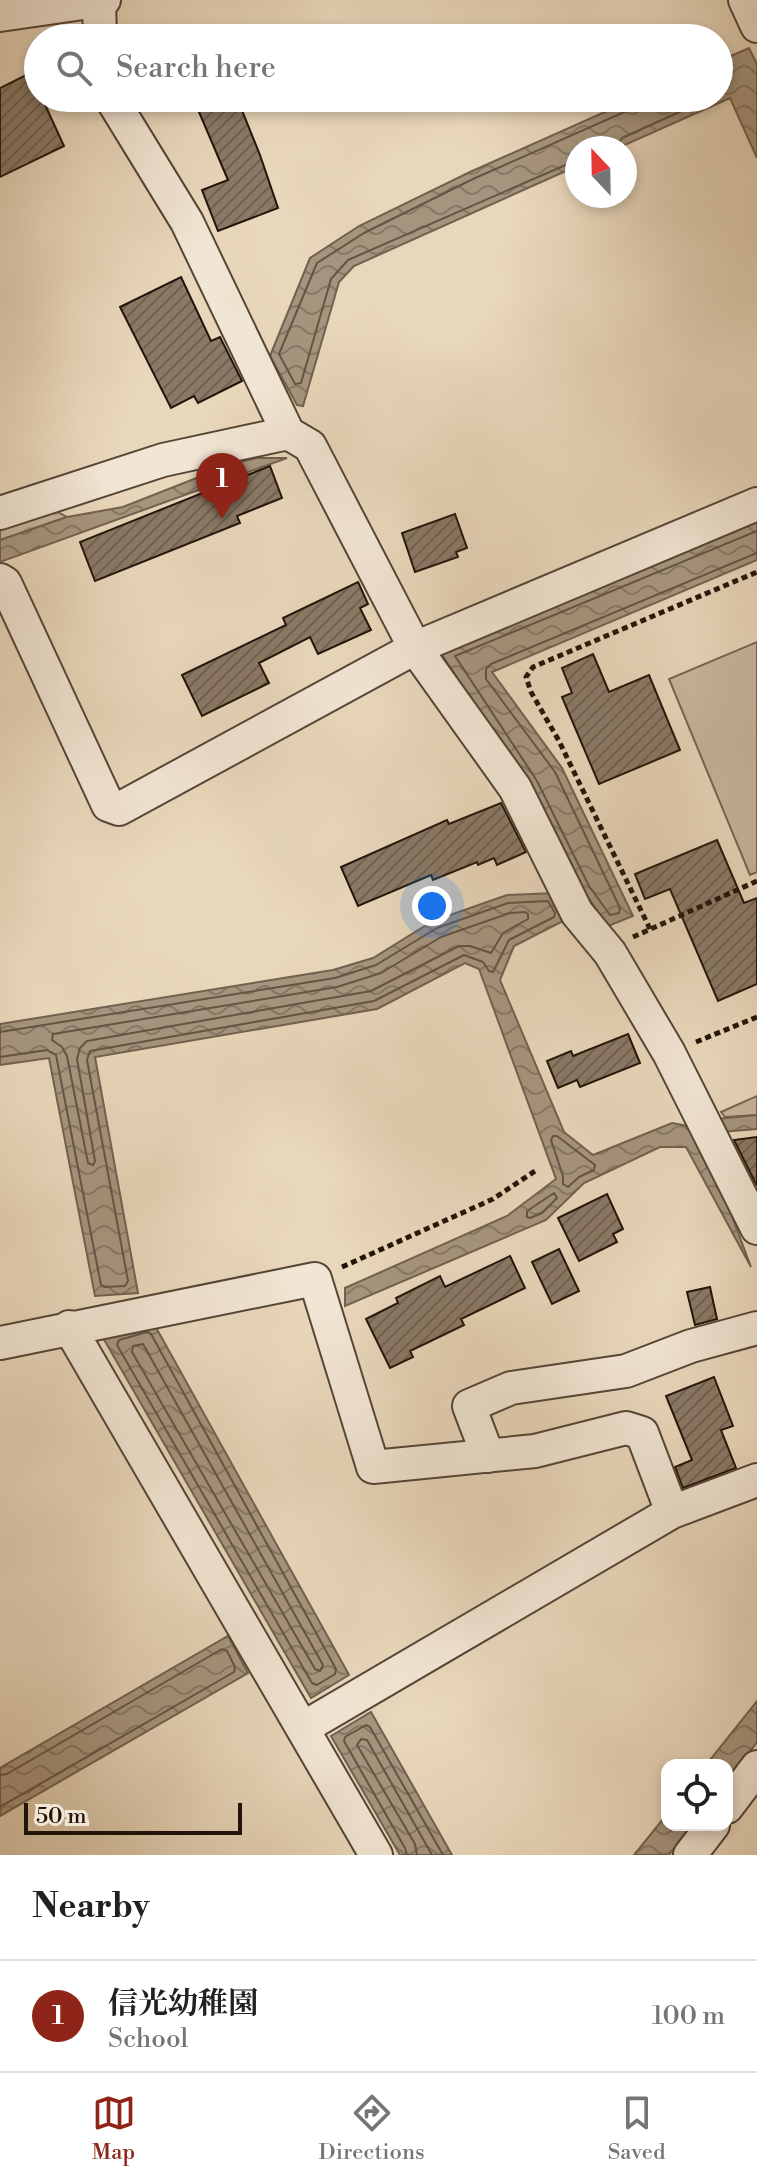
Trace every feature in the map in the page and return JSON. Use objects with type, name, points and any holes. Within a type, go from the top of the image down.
[{"type":"street","points":[[745,0],[757,26]]},
{"type":"street","points":[[0,15],[101,1],[100,24]]},
{"type":"street","points":[[120,112],[187,222],[288,433],[310,446],[415,648],[515,788],[577,913],[610,953],[669,1053],[757,1228]]},
{"type":"street","points":[[0,513],[163,460],[288,433]]},
{"type":"street","points":[[0,580],[5,583],[108,805],[119,809],[415,648],[757,504]]},
{"type":"street","points":[[0,1343],[315,1279],[373,1467],[535,1451],[626,1428],[642,1433],[672,1512]]},
{"type":"street","points":[[69,1327],[376,1855]]},
{"type":"street","points":[[488,1456],[469,1406],[511,1388],[626,1371],[691,1346],[757,1328]]},
{"type":"street","points":[[303,1728],[672,1512],[757,1480]]},
{"type":"street","points":[[733,1799],[757,1767]]},
{"type":"street","points":[[690,1855],[708,1831]]},
{"type":"path","points":[[650,929],[526,677],[533,667],[757,572]]},
{"type":"path","points":[[610,953],[621,942],[757,881]]},
{"type":"path","points":[[669,1053],[757,1017]]},
{"type":"path","points":[[315,1279],[493,1199],[538,1169]]},
{"type":"green space","points":[[50,508],[67,517],[0,540],[0,524]]},
{"type":"green space","points":[[757,642],[757,872],[750,875],[669,679]]},
{"type":"green space","points":[[757,1096],[757,1115],[725,1117],[721,1112]]},
{"type":"water","points":[[749,48],[757,64],[757,158],[733,105],[733,55]]},
{"type":"water","points":[[605,112],[699,112],[637,140],[637,136],[565,136],[565,171],[354,266],[339,282],[303,406],[297,405],[270,356],[310,258],[359,226]]},
{"type":"water","points":[[257,458],[287,458],[0,562],[0,540],[67,517],[123,507],[232,464]]},
{"type":"water","points":[[757,522],[757,560],[492,672],[562,768],[633,916],[608,926],[582,889],[530,786],[440,652]]},
{"type":"water","points":[[554,893],[567,919],[514,946],[500,980],[564,1132],[593,1155],[672,1123],[688,1126],[705,1144],[751,1267],[686,1147],[660,1147],[584,1183],[546,1220],[345,1306],[345,1288],[507,1216],[556,1179],[479,969],[465,963],[377,1009],[95,1057],[138,1293],[95,1296],[49,1058],[0,1065],[0,1024],[333,970],[373,958],[433,921],[507,895]]},
{"type":"water","points":[[757,1115],[757,1129],[721,1132],[716,1119]]},
{"type":"water","points":[[153,1322],[349,1675],[311,1698],[102,1336]]},
{"type":"water","points":[[228,1636],[248,1673],[0,1816],[0,1768]]},
{"type":"water","points":[[757,1701],[757,1742],[733,1774],[733,1759],[711,1759]]},
{"type":"water","points":[[371,1712],[452,1855],[400,1855],[331,1736]]},
{"type":"water","points":[[661,1821],[661,1831],[688,1831],[669,1855],[634,1855]]},
{"type":"building","points":[[24,76],[24,112],[48,112],[64,146],[0,177],[0,88]]},
{"type":"building","points":[[199,112],[243,112],[278,208],[218,231],[202,190],[228,180]]},
{"type":"building","points":[[181,277],[211,341],[220,337],[242,381],[198,403],[194,396],[171,408],[120,307]]},
{"type":"building","points":[[270,466],[282,498],[237,516],[240,523],[95,581],[80,542]]},
{"type":"building","points":[[455,514],[467,548],[456,552],[458,557],[415,572],[402,533]]},
{"type":"building","points":[[358,582],[368,604],[360,608],[371,630],[318,654],[310,637],[259,663],[269,683],[202,716],[182,675],[286,625],[283,618]]},
{"type":"building","points":[[593,654],[609,692],[649,675],[680,750],[599,784],[562,697],[572,693],[562,668]]},
{"type":"building","points":[[501,803],[526,852],[497,865],[494,858],[433,880],[431,875],[358,906],[341,867],[447,820],[449,824]]},
{"type":"building","points":[[717,840],[744,903],[757,898],[757,984],[718,1001],[670,889],[645,899],[635,874]]},
{"type":"building","points":[[628,1034],[640,1063],[580,1087],[577,1080],[558,1088],[547,1061],[571,1051],[573,1056]]},
{"type":"building","points":[[757,1137],[757,1186],[734,1140]]},
{"type":"building","points":[[607,1194],[623,1229],[613,1234],[617,1242],[579,1261],[558,1218]]},
{"type":"building","points":[[559,1249],[579,1291],[552,1304],[532,1262]]},
{"type":"building","points":[[510,1256],[525,1288],[461,1319],[464,1325],[410,1351],[413,1357],[390,1368],[366,1319],[398,1303],[396,1298],[440,1276],[445,1287]]},
{"type":"building","points":[[710,1287],[717,1319],[695,1325],[687,1292]]},
{"type":"building","points":[[714,1377],[733,1426],[721,1430],[736,1468],[683,1488],[675,1467],[692,1460],[666,1396]]},
{"type":"place","name":"信光幼稚園","points":[[222,519]]}]
